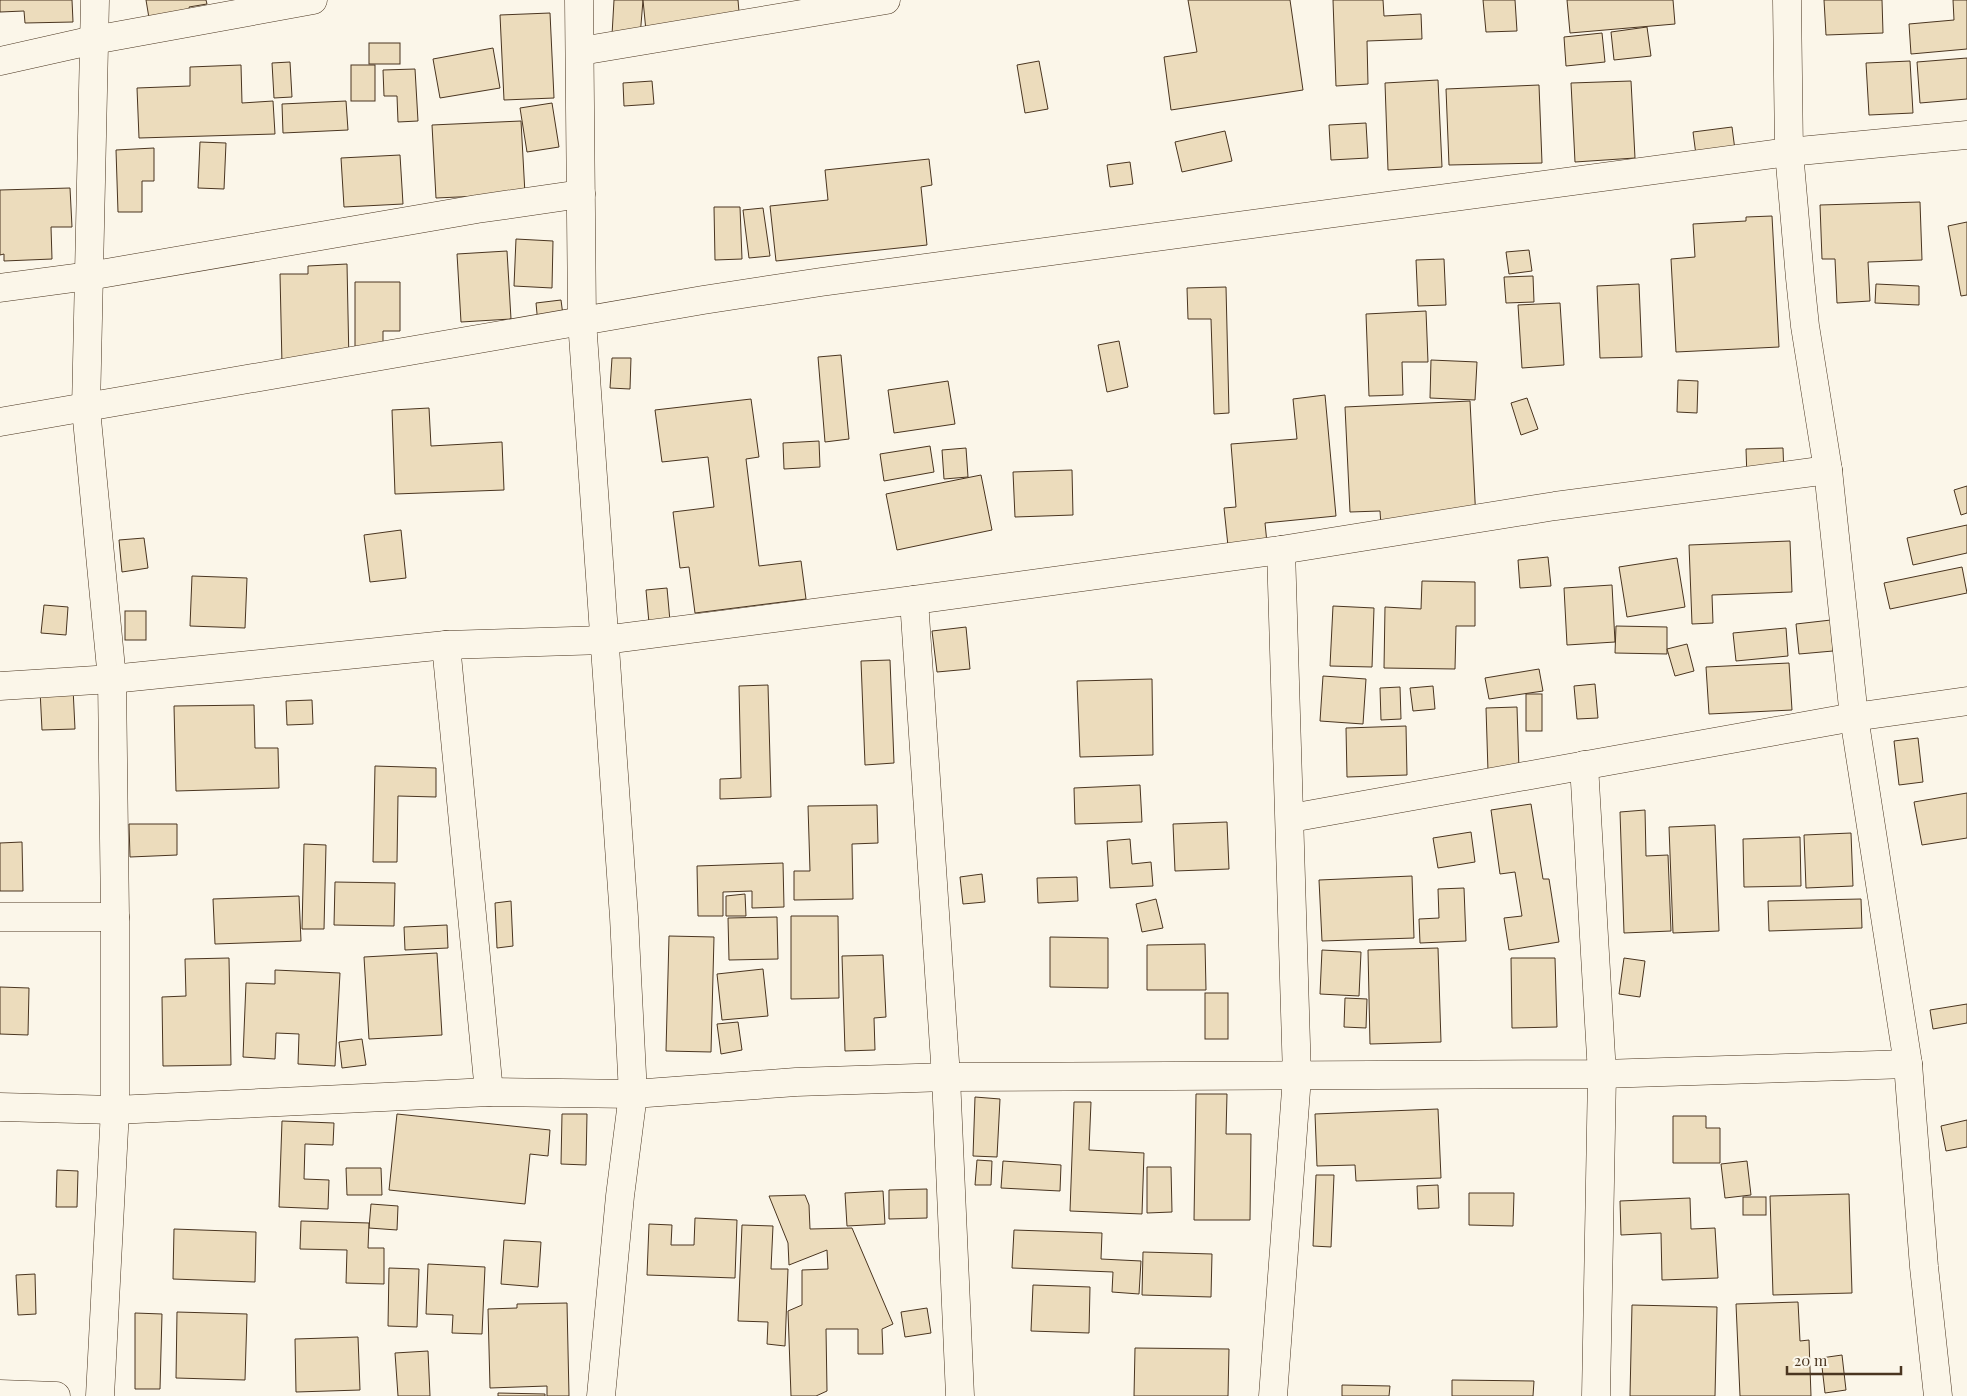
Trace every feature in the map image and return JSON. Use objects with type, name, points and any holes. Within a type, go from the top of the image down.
[{"type":"street","points":[[95,0],[86,409],[112,679],[115,917],[115,1110],[100,1396]]},
{"type":"street","points":[[0,60],[94,40],[313,0]]},
{"type":"street","points":[[579,0],[581,51],[582,321],[624,917],[633,1094],[620,1196],[601,1396]]},
{"type":"street","points":[[581,51],[886,0]]},
{"type":"street","points":[[1787,0],[1789,152],[1805,326],[1828,470],[1854,717],[1908,1064],[1924,1267],[1938,1396]]},
{"type":"street","points":[[0,422],[86,409],[582,321],[821,282],[1789,152],[1967,136]]},
{"type":"street","points":[[0,288],[89,276],[477,209],[581,194]]},
{"type":"street","points":[[0,686],[112,679],[446,645],[604,640],[1281,550],[1556,506],[1828,470]]},
{"type":"street","points":[[1273,1396],[1297,1077],[1291,818],[1281,550]]},
{"type":"street","points":[[914,600],[946,1077],[960,1396]]},
{"type":"street","points":[[446,645],[489,1092]]},
{"type":"street","points":[[1291,818],[1854,717],[1967,701]]},
{"type":"street","points":[[1584,765],[1602,1074],[1596,1396]]},
{"type":"street","points":[[0,917],[115,917]]},
{"type":"street","points":[[0,1107],[115,1110],[489,1092],[633,1094],[796,1082],[946,1077],[1297,1077],[1602,1074],[1908,1064]]},
{"type":"street","points":[[0,1394],[56,1396]]},
{"type":"building","points":[[0,0],[72,0],[73,22],[25,23],[24,11],[0,12]]},
{"type":"building","points":[[146,0],[206,0],[207,4],[189,7],[190,11],[149,18]]},
{"type":"building","points":[[614,0],[643,0],[640,37],[612,35]]},
{"type":"building","points":[[643,0],[738,0],[740,24],[646,31]]},
{"type":"building","points":[[1188,0],[1290,0],[1303,90],[1171,110],[1164,57],[1197,52]]},
{"type":"building","points":[[1333,0],[1383,0],[1384,16],[1421,14],[1422,39],[1367,41],[1368,84],[1336,86]]},
{"type":"building","points":[[1483,0],[1515,0],[1517,31],[1486,32]]},
{"type":"building","points":[[1567,0],[1673,0],[1675,24],[1570,33]]},
{"type":"building","points":[[1824,0],[1882,0],[1883,33],[1826,35]]},
{"type":"building","points":[[1953,0],[1967,0],[1967,49],[1911,54],[1909,24],[1954,20]]},
{"type":"building","points":[[550,13],[554,98],[504,100],[500,15]]},
{"type":"building","points":[[1647,27],[1651,56],[1614,60],[1611,32]]},
{"type":"building","points":[[1602,33],[1605,62],[1566,66],[1564,37]]},
{"type":"building","points":[[369,43],[400,43],[400,64],[369,64]]},
{"type":"building","points":[[493,48],[500,88],[440,98],[433,59]]},
{"type":"building","points":[[1967,58],[1967,99],[1920,103],[1917,62]]},
{"type":"building","points":[[1039,61],[1048,109],[1025,113],[1017,65]]},
{"type":"building","points":[[1910,61],[1913,113],[1869,115],[1866,63]]},
{"type":"building","points":[[290,62],[292,97],[274,98],[272,63]]},
{"type":"building","points":[[241,65],[242,103],[273,101],[275,134],[139,138],[137,88],[190,86],[190,67]]},
{"type":"building","points":[[351,65],[375,65],[375,101],[351,101]]},
{"type":"building","points":[[415,69],[418,121],[398,122],[397,96],[384,96],[383,70]]},
{"type":"building","points":[[1438,80],[1442,167],[1388,170],[1385,83]]},
{"type":"building","points":[[652,81],[654,104],[624,106],[623,83]]},
{"type":"building","points":[[1631,81],[1635,158],[1575,162],[1571,83]]},
{"type":"building","points":[[1539,85],[1542,163],[1449,165],[1446,89]]},
{"type":"building","points":[[346,101],[348,130],[283,133],[282,104]]},
{"type":"building","points":[[552,103],[559,147],[527,152],[520,108]]},
{"type":"building","points":[[521,121],[525,194],[436,198],[432,125]]},
{"type":"building","points":[[1366,123],[1368,158],[1331,160],[1329,125]]},
{"type":"building","points":[[1732,127],[1735,150],[1696,155],[1693,132]]},
{"type":"building","points":[[1225,131],[1232,161],[1182,172],[1175,142]]},
{"type":"building","points":[[200,142],[226,143],[224,189],[198,188]]},
{"type":"building","points":[[154,148],[154,181],[142,181],[142,212],[118,212],[116,150]]},
{"type":"building","points":[[400,155],[403,204],[344,207],[341,158]]},
{"type":"building","points":[[929,159],[932,185],[921,187],[927,245],[776,261],[770,206],[828,200],[825,170]]},
{"type":"building","points":[[1130,162],[1133,184],[1110,187],[1107,165]]},
{"type":"building","points":[[70,188],[72,227],[51,227],[52,259],[4,261],[4,254],[0,255],[0,190]]},
{"type":"building","points":[[1920,202],[1922,260],[1868,262],[1870,301],[1837,303],[1835,259],[1822,259],[1820,205]]},
{"type":"building","points":[[714,207],[740,207],[742,259],[715,260]]},
{"type":"building","points":[[763,208],[770,256],[749,258],[743,210]]},
{"type":"building","points":[[1772,216],[1779,347],[1676,352],[1671,259],[1695,257],[1693,224],[1746,221],[1746,217]]},
{"type":"building","points":[[1967,222],[1967,295],[1961,296],[1948,226]]},
{"type":"building","points":[[516,239],[553,241],[552,288],[514,286]]},
{"type":"building","points":[[1529,250],[1532,271],[1509,274],[1506,252]]},
{"type":"building","points":[[507,251],[511,319],[461,322],[457,254]]},
{"type":"building","points":[[1444,259],[1446,305],[1418,306],[1416,260]]},
{"type":"building","points":[[347,264],[349,363],[282,365],[280,274],[308,274],[308,266]]},
{"type":"building","points":[[1533,276],[1534,302],[1506,303],[1504,277]]},
{"type":"building","points":[[355,282],[400,282],[400,331],[383,331],[383,358],[355,358]]},
{"type":"building","points":[[1639,284],[1642,357],[1600,358],[1597,286]]},
{"type":"building","points":[[1876,284],[1919,286],[1919,305],[1875,303]]},
{"type":"building","points":[[1226,287],[1229,413],[1214,414],[1211,319],[1188,319],[1187,288]]},
{"type":"building","points":[[561,300],[565,331],[539,335],[536,303]]},
{"type":"building","points":[[1560,303],[1564,365],[1522,368],[1518,305]]},
{"type":"building","points":[[1426,311],[1428,362],[1402,362],[1403,395],[1369,396],[1366,314]]},
{"type":"building","points":[[1119,341],[1128,387],[1107,392],[1098,345]]},
{"type":"building","points":[[841,355],[849,439],[825,442],[818,357]]},
{"type":"building","points":[[612,358],[631,358],[630,389],[610,388]]},
{"type":"building","points":[[1431,360],[1477,362],[1475,400],[1430,398]]},
{"type":"building","points":[[1678,380],[1698,381],[1697,413],[1677,412]]},
{"type":"building","points":[[948,381],[955,424],[894,433],[888,390]]},
{"type":"building","points":[[1325,395],[1336,516],[1265,523],[1267,543],[1228,546],[1224,508],[1236,507],[1231,444],[1297,439],[1293,399]]},
{"type":"building","points":[[1527,398],[1538,429],[1521,435],[1511,403]]},
{"type":"building","points":[[751,399],[759,457],[746,459],[759,566],[801,561],[806,599],[695,613],[689,567],[680,568],[673,512],[714,507],[708,457],[662,462],[655,410]]},
{"type":"building","points":[[1470,401],[1476,520],[1381,526],[1380,511],[1350,512],[1345,407]]},
{"type":"building","points":[[429,408],[431,446],[502,442],[504,490],[395,494],[392,410]]},
{"type":"building","points":[[819,441],[820,467],[784,469],[783,443]]},
{"type":"building","points":[[930,446],[934,472],[884,481],[880,454]]},
{"type":"building","points":[[966,448],[968,477],[944,479],[942,450]]},
{"type":"building","points":[[1783,448],[1784,476],[1747,478],[1746,449]]},
{"type":"building","points":[[1072,470],[1073,515],[1015,517],[1013,472]]},
{"type":"building","points":[[981,475],[992,530],[897,550],[886,494]]},
{"type":"building","points":[[1967,486],[1967,513],[1961,515],[1954,490]]},
{"type":"building","points":[[1967,525],[1967,553],[1913,565],[1907,538]]},
{"type":"building","points":[[401,530],[406,578],[370,582],[364,535]]},
{"type":"building","points":[[144,538],[148,568],[122,572],[119,540]]},
{"type":"building","points":[[1790,541],[1792,592],[1712,595],[1713,623],[1692,624],[1689,545]]},
{"type":"building","points":[[1548,557],[1551,586],[1520,588],[1518,560]]},
{"type":"building","points":[[1677,558],[1685,607],[1627,617],[1619,567]]},
{"type":"building","points":[[1962,567],[1967,593],[1890,609],[1884,583]]},
{"type":"building","points":[[192,576],[247,578],[245,628],[190,626]]},
{"type":"building","points":[[1422,581],[1475,582],[1475,626],[1456,626],[1455,669],[1384,668],[1385,607],[1421,609]]},
{"type":"building","points":[[1612,585],[1615,642],[1567,645],[1564,588]]},
{"type":"building","points":[[667,588],[671,632],[650,634],[646,590]]},
{"type":"building","points":[[44,605],[68,607],[66,635],[41,633]]},
{"type":"building","points":[[1333,606],[1374,608],[1372,667],[1330,666]]},
{"type":"building","points":[[125,611],[146,611],[146,640],[125,640]]},
{"type":"building","points":[[1831,620],[1833,651],[1799,654],[1796,624]]},
{"type":"building","points":[[1616,626],[1667,627],[1667,654],[1615,653]]},
{"type":"building","points":[[966,627],[970,669],[937,672],[932,631]]},
{"type":"building","points":[[1786,628],[1788,656],[1736,661],[1733,633]]},
{"type":"building","points":[[1687,644],[1694,671],[1675,676],[1667,649]]},
{"type":"building","points":[[890,660],[894,763],[865,765],[861,661]]},
{"type":"building","points":[[1789,663],[1792,710],[1709,714],[1706,667]]},
{"type":"building","points":[[1539,669],[1543,691],[1489,699],[1485,678]]},
{"type":"building","points":[[1323,676],[1366,679],[1363,724],[1320,721]]},
{"type":"building","points":[[1152,679],[1153,755],[1080,757],[1077,681]]},
{"type":"building","points":[[1595,684],[1598,718],[1577,719],[1574,686]]},
{"type":"building","points":[[768,685],[771,797],[720,799],[720,779],[741,778],[739,686]]},
{"type":"building","points":[[1433,686],[1435,709],[1413,711],[1410,688]]},
{"type":"building","points":[[1400,687],[1401,719],[1381,720],[1380,688]]},
{"type":"building","points":[[73,688],[75,729],[42,730],[40,690]]},
{"type":"building","points":[[1526,694],[1542,694],[1542,731],[1526,731]]},
{"type":"building","points":[[312,700],[313,724],[287,725],[286,701]]},
{"type":"building","points":[[254,705],[255,748],[278,748],[279,788],[176,791],[174,706]]},
{"type":"building","points":[[1517,707],[1519,770],[1488,771],[1486,708]]},
{"type":"building","points":[[1406,726],[1407,775],[1347,777],[1346,728]]},
{"type":"building","points":[[1918,738],[1923,782],[1899,785],[1894,741]]},
{"type":"building","points":[[375,766],[436,768],[436,797],[398,796],[397,862],[373,862]]},
{"type":"building","points":[[1140,785],[1142,822],[1075,824],[1074,788]]},
{"type":"building","points":[[1967,793],[1967,838],[1922,845],[1914,802]]},
{"type":"building","points":[[1531,804],[1543,879],[1549,879],[1559,942],[1509,950],[1504,918],[1522,916],[1515,872],[1500,874],[1491,810]]},
{"type":"building","points":[[877,805],[878,843],[852,844],[853,899],[794,900],[794,871],[810,871],[808,806]]},
{"type":"building","points":[[1645,810],[1646,856],[1668,855],[1671,931],[1624,933],[1620,812]]},
{"type":"building","points":[[1227,822],[1229,869],[1175,871],[1173,824]]},
{"type":"building","points":[[129,824],[177,824],[177,855],[130,857]]},
{"type":"building","points":[[1715,825],[1719,931],[1673,933],[1669,827]]},
{"type":"building","points":[[1471,832],[1475,862],[1438,868],[1433,838]]},
{"type":"building","points":[[1851,833],[1853,886],[1806,888],[1804,835]]},
{"type":"building","points":[[1800,837],[1801,886],[1744,887],[1743,839]]},
{"type":"building","points":[[1130,839],[1132,864],[1151,862],[1153,886],[1110,888],[1107,841]]},
{"type":"building","points":[[22,842],[23,891],[0,891],[0,843]]},
{"type":"building","points":[[304,844],[326,845],[324,929],[302,929]]},
{"type":"building","points":[[783,863],[784,907],[752,908],[752,891],[723,892],[723,916],[698,916],[697,866]]},
{"type":"building","points":[[982,874],[985,902],[963,904],[960,877]]},
{"type":"building","points":[[1412,876],[1414,938],[1322,941],[1319,880]]},
{"type":"building","points":[[1077,877],[1078,901],[1038,903],[1037,878]]},
{"type":"building","points":[[335,882],[395,883],[394,926],[334,925]]},
{"type":"building","points":[[1464,888],[1466,941],[1420,943],[1419,919],[1439,918],[1438,889]]},
{"type":"building","points":[[745,894],[746,916],[726,916],[726,896]]},
{"type":"building","points":[[299,896],[301,941],[215,944],[213,899]]},
{"type":"building","points":[[1156,899],[1163,928],[1142,932],[1136,904]]},
{"type":"building","points":[[1861,899],[1862,928],[1769,931],[1768,901]]},
{"type":"building","points":[[511,901],[513,946],[497,948],[495,903]]},
{"type":"building","points":[[791,916],[838,916],[839,998],[791,999]]},
{"type":"building","points":[[777,917],[778,959],[729,960],[728,918]]},
{"type":"building","points":[[447,925],[448,948],[405,950],[404,927]]},
{"type":"building","points":[[669,936],[714,937],[711,1052],[666,1051]]},
{"type":"building","points":[[1050,937],[1108,938],[1108,988],[1050,987]]},
{"type":"building","points":[[1205,944],[1206,990],[1147,990],[1147,945]]},
{"type":"building","points":[[1438,948],[1441,1042],[1370,1044],[1368,950]]},
{"type":"building","points":[[1322,950],[1361,952],[1359,996],[1320,994]]},
{"type":"building","points":[[437,953],[442,1035],[369,1039],[364,957]]},
{"type":"building","points":[[883,955],[886,1017],[874,1018],[875,1050],[845,1051],[842,956]]},
{"type":"building","points":[[229,958],[231,1065],[163,1066],[162,997],[186,996],[185,959]]},
{"type":"building","points":[[1511,958],[1555,958],[1557,1027],[1512,1028]]},
{"type":"building","points":[[1624,958],[1645,961],[1640,997],[1619,994]]},
{"type":"building","points":[[763,969],[768,1016],[722,1020],[717,974]]},
{"type":"building","points":[[275,970],[340,973],[335,1066],[298,1064],[299,1034],[276,1033],[275,1059],[243,1057],[246,983],[275,984]]},
{"type":"building","points":[[0,987],[29,988],[28,1035],[0,1034]]},
{"type":"building","points":[[1205,993],[1228,993],[1228,1039],[1205,1039]]},
{"type":"building","points":[[1345,998],[1367,999],[1366,1028],[1344,1027]]},
{"type":"building","points":[[1967,1004],[1967,1023],[1933,1029],[1930,1010]]},
{"type":"building","points":[[738,1022],[742,1050],[721,1054],[717,1024]]},
{"type":"building","points":[[362,1039],[366,1065],[342,1068],[339,1042]]},
{"type":"building","points":[[1196,1094],[1227,1094],[1226,1134],[1251,1134],[1250,1220],[1194,1220]]},
{"type":"building","points":[[975,1097],[1000,1099],[997,1157],[973,1156]]},
{"type":"building","points":[[1074,1102],[1091,1102],[1089,1150],[1144,1153],[1142,1214],[1070,1211]]},
{"type":"building","points":[[1438,1109],[1441,1178],[1356,1181],[1355,1165],[1317,1166],[1315,1114]]},
{"type":"building","points":[[397,1114],[550,1130],[548,1156],[530,1154],[525,1204],[389,1190]]},
{"type":"building","points":[[562,1114],[587,1114],[586,1165],[561,1164]]},
{"type":"building","points":[[1673,1116],[1706,1116],[1706,1128],[1720,1128],[1720,1163],[1673,1163]]},
{"type":"building","points":[[1967,1120],[1967,1147],[1946,1151],[1941,1126]]},
{"type":"building","points":[[282,1121],[334,1123],[333,1145],[305,1144],[304,1179],[329,1180],[328,1209],[279,1207]]},
{"type":"building","points":[[977,1160],[992,1161],[991,1185],[975,1185]]},
{"type":"building","points":[[1003,1161],[1061,1165],[1060,1191],[1001,1188]]},
{"type":"building","points":[[1747,1161],[1751,1195],[1725,1198],[1721,1164]]},
{"type":"building","points":[[1147,1167],[1171,1167],[1172,1212],[1147,1213]]},
{"type":"building","points":[[346,1168],[381,1168],[382,1195],[347,1195]]},
{"type":"building","points":[[57,1170],[78,1171],[77,1207],[56,1207]]},
{"type":"building","points":[[1316,1175],[1334,1175],[1331,1247],[1313,1246]]},
{"type":"building","points":[[1438,1185],[1439,1208],[1418,1209],[1417,1186]]},
{"type":"building","points":[[927,1189],[927,1218],[889,1219],[889,1190]]},
{"type":"building","points":[[883,1191],[885,1224],[847,1226],[845,1193]]},
{"type":"building","points":[[1469,1193],[1514,1193],[1513,1226],[1469,1225]]},
{"type":"building","points":[[1849,1194],[1852,1293],[1773,1295],[1770,1196]]},
{"type":"building","points":[[805,1195],[809,1205],[810,1229],[852,1228],[893,1324],[882,1329],[883,1354],[858,1354],[858,1329],[826,1329],[827,1391],[816,1396],[791,1396],[788,1311],[802,1305],[802,1270],[828,1269],[827,1250],[789,1265],[788,1243],[769,1196]]},
{"type":"building","points":[[1743,1197],[1766,1197],[1766,1215],[1743,1215]]},
{"type":"building","points":[[1690,1198],[1691,1229],[1715,1228],[1718,1278],[1662,1280],[1661,1233],[1621,1235],[1620,1201]]},
{"type":"building","points":[[371,1204],[398,1206],[397,1230],[369,1228]]},
{"type":"building","points":[[695,1218],[737,1220],[735,1278],[647,1275],[649,1224],[672,1225],[671,1245],[694,1245]]},
{"type":"building","points":[[301,1221],[369,1223],[368,1248],[384,1248],[384,1284],[346,1283],[347,1250],[300,1249]]},
{"type":"building","points":[[742,1225],[773,1226],[771,1269],[788,1269],[785,1346],[767,1344],[768,1322],[738,1321]]},
{"type":"building","points":[[174,1229],[256,1232],[255,1282],[173,1279]]},
{"type":"building","points":[[1014,1230],[1102,1233],[1101,1259],[1141,1261],[1139,1294],[1112,1292],[1113,1272],[1012,1268]]},
{"type":"building","points":[[504,1240],[541,1242],[538,1287],[501,1284]]},
{"type":"building","points":[[1143,1252],[1212,1254],[1211,1297],[1142,1295]]},
{"type":"building","points":[[428,1264],[485,1267],[482,1334],[452,1333],[453,1315],[426,1314]]},
{"type":"building","points":[[389,1268],[419,1269],[417,1327],[388,1326]]},
{"type":"building","points":[[35,1274],[36,1314],[18,1315],[16,1275]]},
{"type":"building","points":[[1033,1285],[1090,1287],[1089,1333],[1031,1331]]},
{"type":"building","points":[[1798,1302],[1800,1341],[1809,1340],[1811,1396],[1740,1396],[1736,1304]]},
{"type":"building","points":[[567,1303],[569,1396],[547,1396],[547,1386],[490,1388],[488,1309],[517,1308],[517,1304]]},
{"type":"building","points":[[1632,1305],[1717,1307],[1715,1396],[1630,1396]]},
{"type":"building","points":[[927,1308],[931,1333],[905,1337],[901,1312]]},
{"type":"building","points":[[177,1312],[247,1314],[245,1380],[176,1378]]},
{"type":"building","points":[[135,1313],[162,1314],[160,1389],[135,1389]]},
{"type":"building","points":[[358,1337],[360,1390],[296,1392],[295,1339]]},
{"type":"building","points":[[1135,1348],[1229,1349],[1228,1396],[1134,1396]]},
{"type":"building","points":[[428,1351],[430,1396],[398,1396],[395,1353]]},
{"type":"building","points":[[1842,1355],[1846,1390],[1825,1393],[1821,1358]]},
{"type":"building","points":[[1452,1380],[1534,1381],[1533,1396],[1452,1396]]},
{"type":"building","points":[[1342,1385],[1390,1386],[1389,1396],[1342,1396]]},
{"type":"building","points":[[498,1393],[545,1394],[545,1396],[498,1396]]}]
